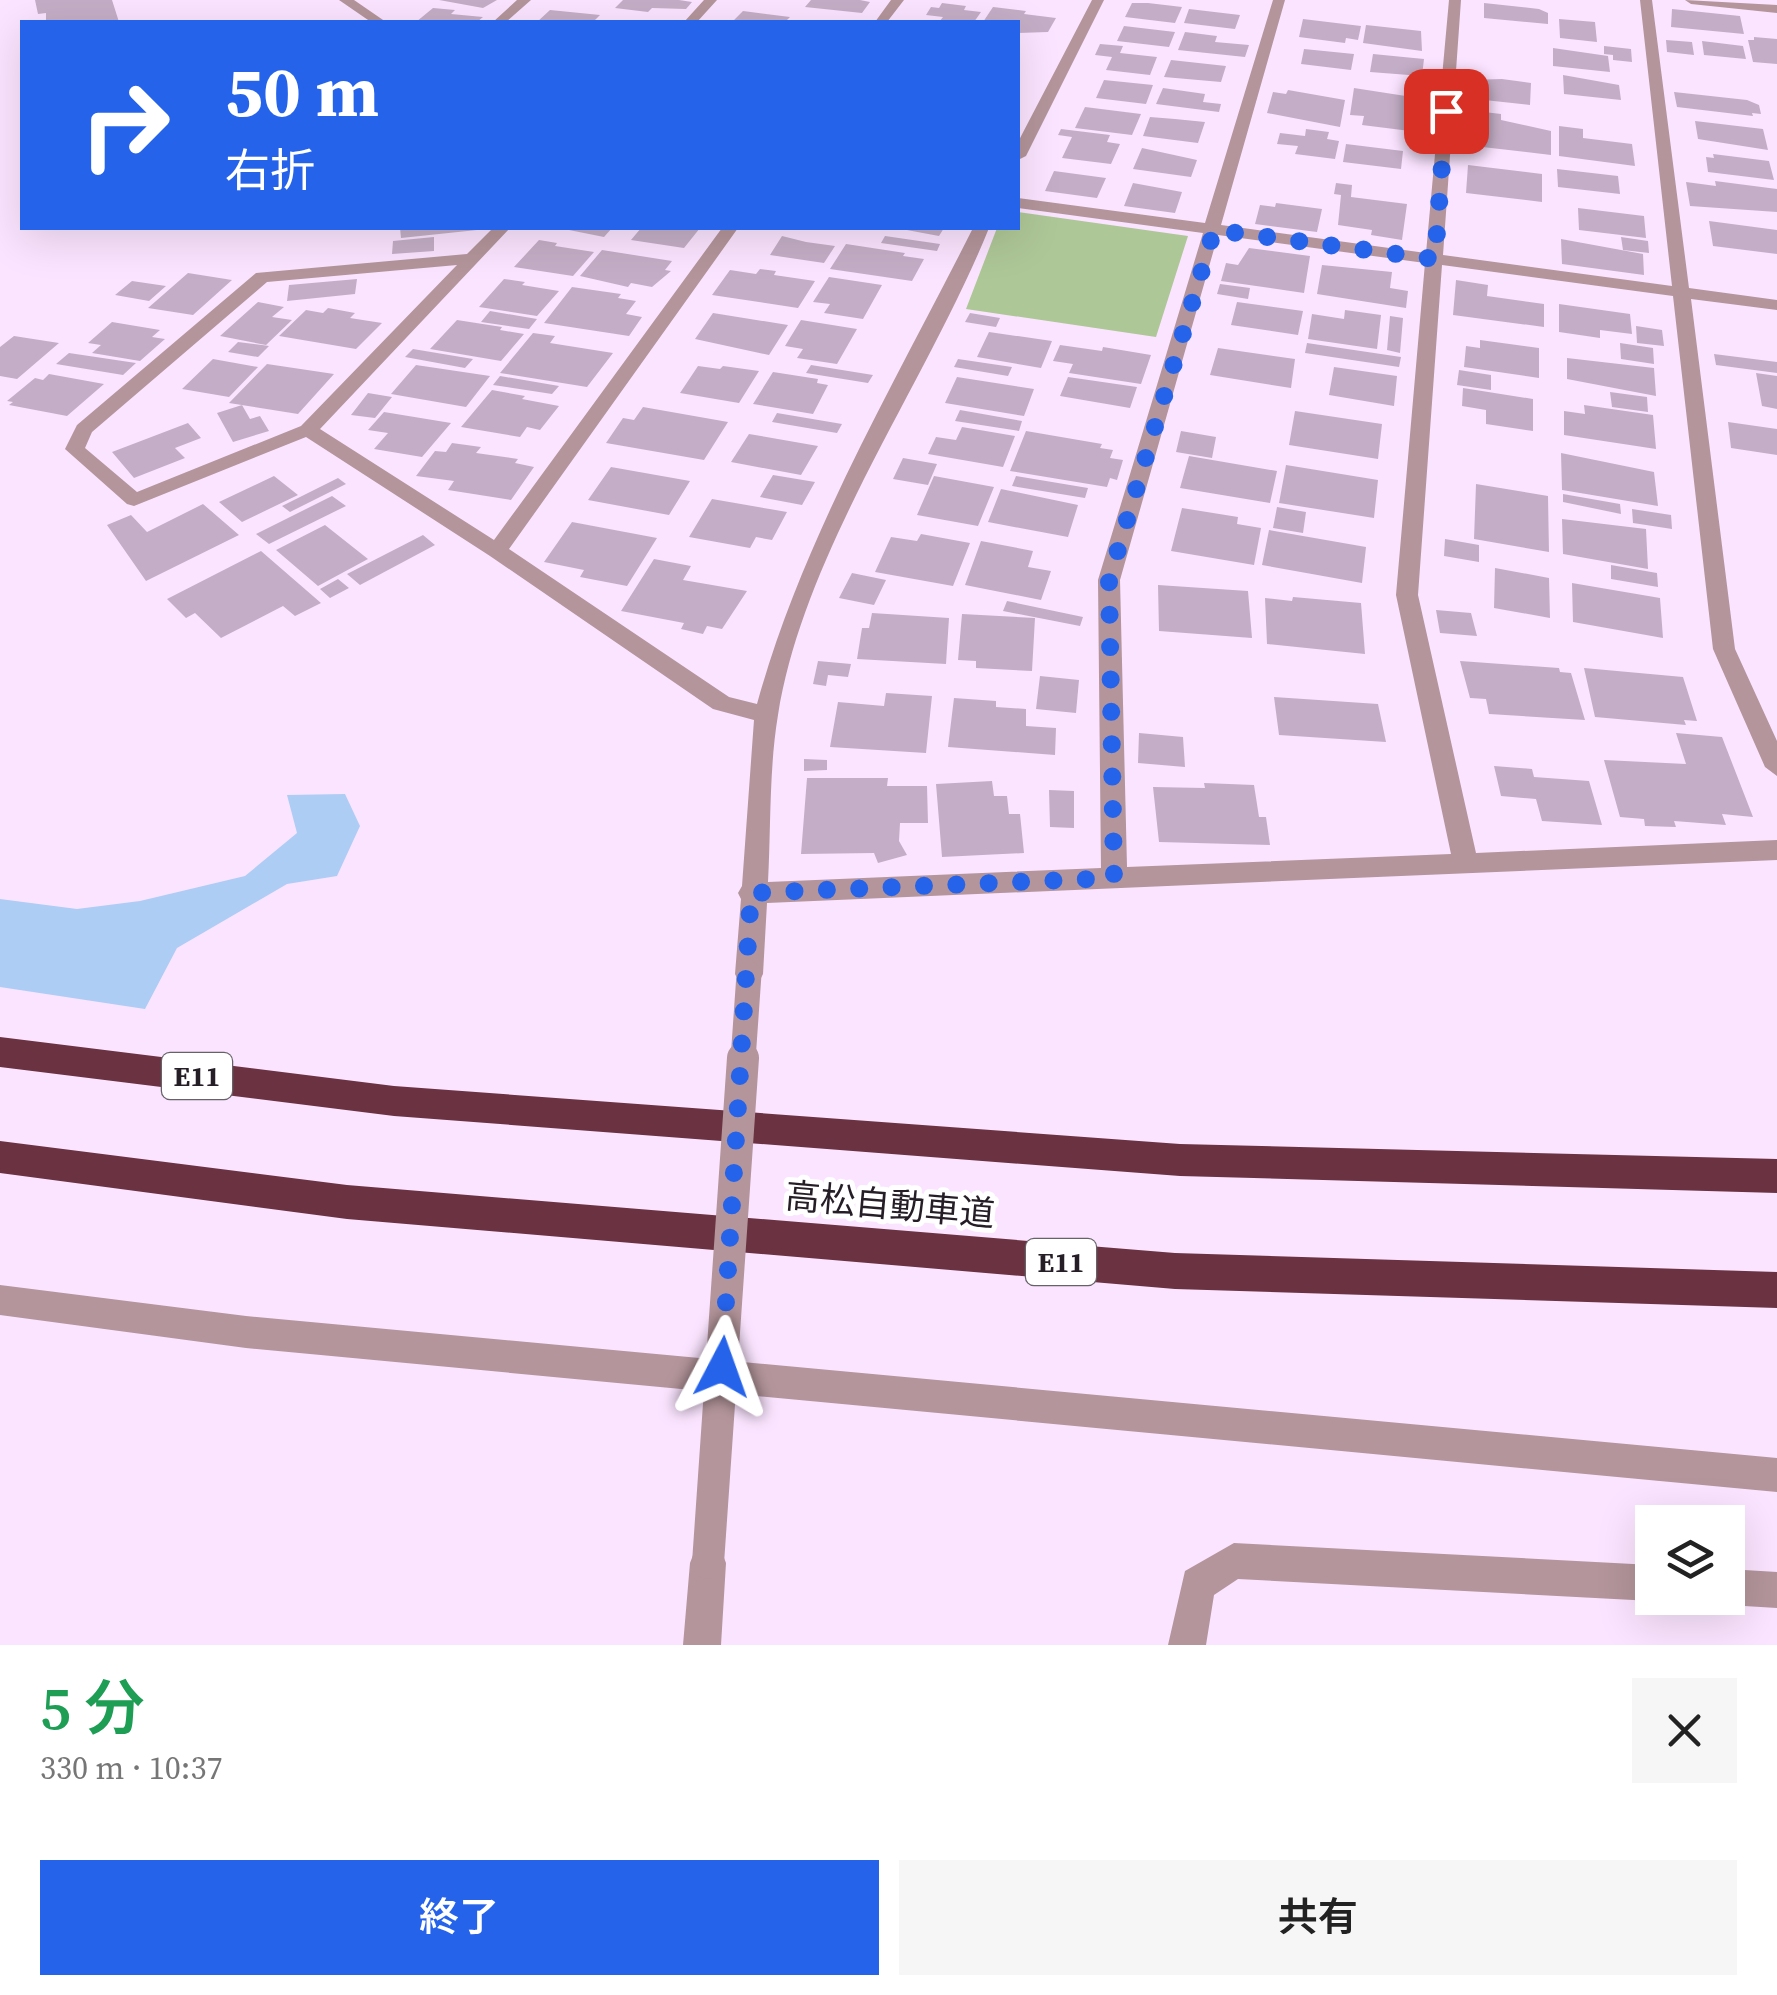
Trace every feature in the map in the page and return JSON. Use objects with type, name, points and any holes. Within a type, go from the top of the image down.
[{"type":"highway","name":"高松自動車道","points":[[0,1052],[394,1101],[1180,1160],[1777,1176]]},
{"type":"highway","name":"高松自動車道","points":[[0,1157],[347,1202],[1175,1271],[1777,1290]]},
{"type":"street","points":[[345,0],[376,20]]},
{"type":"street","points":[[501,20],[526,0]]},
{"type":"street","points":[[692,20],[712,0]]},
{"type":"street","points":[[883,20],[898,0]]},
{"type":"street","points":[[1020,152],[1098,0]]},
{"type":"street","points":[[1114,878],[1109,580],[1278,0]]},
{"type":"street","points":[[1455,0],[1407,596],[1465,861]]},
{"type":"street","points":[[1646,0],[1724,649],[1777,767]]},
{"type":"street","points":[[1691,0],[1777,9]]},
{"type":"street","points":[[1020,203],[1777,304]]},
{"type":"street","points":[[472,259],[262,276],[84,430],[76,449],[134,500],[308,430],[500,230]]},
{"type":"street","points":[[497,551],[729,230]]},
{"type":"street","points":[[702,1645],[766,716],[788,633],[821,552],[981,230]]},
{"type":"street","points":[[308,430],[721,702],[766,716]]},
{"type":"street","points":[[751,893],[1777,850]]},
{"type":"street","points":[[0,1300],[246,1332],[1777,1475]]},
{"type":"street","points":[[1187,1645],[1198,1584],[1234,1561],[1635,1582]]},
{"type":"street","points":[[1745,1588],[1777,1590]]},
{"type":"green space","points":[[1020,212],[1188,236],[1156,337],[966,309],[996,230],[1020,230]]},
{"type":"water","points":[[345,794],[360,826],[337,876],[287,884],[177,948],[145,1009],[0,987],[0,899],[77,909],[140,901],[245,876],[297,833],[287,795]]},
{"type":"building","points":[[35,0],[112,0],[118,20],[46,20],[46,13],[38,14]]},
{"type":"building","points":[[439,0],[497,0],[483,8]]},
{"type":"building","points":[[623,0],[692,2],[686,9],[652,8],[648,12],[615,8]]},
{"type":"building","points":[[811,0],[870,2],[862,13],[805,7]]},
{"type":"building","points":[[942,3],[981,12],[975,20],[941,20],[943,17],[926,15],[931,7],[939,8]]},
{"type":"building","points":[[1132,3],[1182,7],[1175,23],[1125,17]]},
{"type":"building","points":[[1484,3],[1539,9],[1548,13],[1548,24],[1484,18]]},
{"type":"building","points":[[993,7],[1056,18],[1048,32],[1020,33],[1020,20],[984,20]]},
{"type":"building","points":[[433,8],[483,17],[479,20],[418,20]]},
{"type":"building","points":[[1189,9],[1240,15],[1235,29],[1184,23]]},
{"type":"building","points":[[1672,9],[1740,16],[1744,34],[1671,27]]},
{"type":"building","points":[[550,10],[600,15],[595,20],[539,20]]},
{"type":"building","points":[[743,11],[790,17],[787,20],[734,20]]},
{"type":"building","points":[[1303,19],[1361,26],[1358,40],[1346,38],[1345,43],[1299,37]]},
{"type":"building","points":[[1559,19],[1595,22],[1597,42],[1560,38]]},
{"type":"building","points":[[1366,25],[1421,31],[1422,51],[1363,43]]},
{"type":"building","points":[[1124,26],[1175,32],[1169,47],[1117,41]]},
{"type":"building","points":[[1185,32],[1217,36],[1215,42],[1249,45],[1245,57],[1178,50]]},
{"type":"building","points":[[1777,39],[1777,64],[1753,62],[1748,40]]},
{"type":"building","points":[[1666,40],[1692,42],[1694,55],[1667,52]]},
{"type":"building","points":[[1702,41],[1743,46],[1746,59],[1704,55]]},
{"type":"building","points":[[1100,44],[1123,46],[1120,53],[1157,57],[1150,75],[1106,70],[1112,57],[1095,55]]},
{"type":"building","points":[[1604,46],[1631,49],[1632,62],[1613,60],[1613,55],[1604,54]]},
{"type":"building","points":[[1553,48],[1608,56],[1610,72],[1553,66]]},
{"type":"building","points":[[1304,49],[1354,54],[1351,70],[1301,64]]},
{"type":"building","points":[[1373,54],[1424,59],[1422,76],[1370,72]]},
{"type":"building","points":[[1171,60],[1226,66],[1221,82],[1164,77]]},
{"type":"building","points":[[1563,75],[1619,85],[1621,100],[1564,94]]},
{"type":"building","points":[[1104,80],[1153,85],[1146,104],[1096,98]]},
{"type":"building","points":[[1468,80],[1531,83],[1530,105],[1466,98]]},
{"type":"building","points":[[1163,88],[1205,94],[1203,102],[1221,104],[1219,112],[1156,104]]},
{"type":"building","points":[[1354,88],[1425,99],[1418,132],[1362,125],[1364,116],[1350,115]]},
{"type":"building","points":[[1288,90],[1345,100],[1340,127],[1267,113],[1273,92],[1286,94]]},
{"type":"building","points":[[1674,92],[1747,100],[1759,105],[1761,114],[1677,107]]},
{"type":"building","points":[[1085,107],[1141,114],[1132,135],[1075,128]]},
{"type":"building","points":[[1467,110],[1501,114],[1501,120],[1551,131],[1551,155],[1465,145]]},
{"type":"building","points":[[1150,117],[1205,122],[1198,143],[1143,136]]},
{"type":"building","points":[[1695,121],[1763,129],[1768,150],[1698,139]]},
{"type":"building","points":[[1559,126],[1583,129],[1583,138],[1632,144],[1635,166],[1559,156]]},
{"type":"building","points":[[1061,129],[1110,135],[1107,142],[1120,144],[1111,164],[1062,158],[1072,137],[1058,135]]},
{"type":"building","points":[[1306,129],[1329,132],[1327,139],[1339,141],[1335,159],[1295,154],[1298,146],[1277,144],[1280,133],[1305,136]]},
{"type":"building","points":[[1346,144],[1403,151],[1401,169],[1343,162]]},
{"type":"building","points":[[1142,148],[1197,160],[1191,177],[1133,169]]},
{"type":"building","points":[[1713,154],[1769,161],[1774,180],[1708,172],[1706,157],[1714,158]]},
{"type":"building","points":[[1468,165],[1542,174],[1542,202],[1466,193]]},
{"type":"building","points":[[1557,169],[1618,176],[1620,194],[1558,187]]},
{"type":"building","points":[[1054,171],[1106,178],[1097,198],[1045,191]]},
{"type":"building","points":[[1715,181],[1777,189],[1777,212],[1690,206],[1686,182],[1716,186]]},
{"type":"building","points":[[1133,183],[1182,192],[1175,213],[1124,206]]},
{"type":"building","points":[[1336,183],[1352,185],[1351,197],[1407,204],[1402,240],[1338,225],[1341,195],[1334,194]]},
{"type":"building","points":[[1276,203],[1322,209],[1317,232],[1255,224],[1260,205],[1275,207]]},
{"type":"building","points":[[1578,208],[1644,216],[1646,238],[1579,230]]},
{"type":"building","points":[[1709,221],[1777,230],[1777,254],[1713,246]]},
{"type":"building","points":[[400,230],[477,230],[401,238]]},
{"type":"building","points":[[569,230],[610,230],[604,237]]},
{"type":"building","points":[[639,230],[698,230],[684,248],[631,240]]},
{"type":"building","points":[[907,230],[943,230],[939,236]]},
{"type":"building","points":[[782,236],[835,246],[824,263],[770,255]]},
{"type":"building","points":[[885,236],[940,244],[937,251],[881,243]]},
{"type":"building","points":[[434,237],[434,251],[392,254],[393,241]]},
{"type":"building","points":[[1621,237],[1648,241],[1649,253],[1623,250]]},
{"type":"building","points":[[1561,239],[1643,254],[1644,275],[1562,264]]},
{"type":"building","points":[[539,240],[594,252],[573,276],[514,267]]},
{"type":"building","points":[[846,244],[924,259],[912,281],[830,269]]},
{"type":"building","points":[[1249,248],[1310,256],[1304,293],[1221,281],[1226,263],[1238,265]]},
{"type":"building","points":[[602,250],[672,261],[665,270],[671,271],[652,287],[631,283],[628,287],[580,276]]},
{"type":"building","points":[[1322,265],[1392,272],[1390,288],[1408,291],[1406,308],[1317,294]]},
{"type":"building","points":[[760,269],[815,281],[798,308],[712,295],[730,270],[756,274]]},
{"type":"building","points":[[188,273],[232,280],[193,315],[148,308]]},
{"type":"building","points":[[829,277],[882,285],[863,319],[824,313],[830,304],[813,302]]},
{"type":"building","points":[[357,279],[355,294],[287,301],[289,285]]},
{"type":"building","points":[[504,279],[559,291],[537,316],[479,307]]},
{"type":"building","points":[[1456,280],[1488,285],[1487,296],[1544,304],[1544,327],[1453,315]]},
{"type":"building","points":[[132,281],[166,286],[149,301],[115,295]]},
{"type":"building","points":[[1220,284],[1250,288],[1248,299],[1217,294]]},
{"type":"building","points":[[572,287],[621,294],[618,298],[636,301],[626,314],[642,317],[629,336],[544,323]]},
{"type":"building","points":[[258,302],[284,307],[272,317],[292,320],[266,345],[220,336]]},
{"type":"building","points":[[1237,302],[1303,311],[1298,335],[1231,325]]},
{"type":"building","points":[[1559,304],[1630,314],[1632,334],[1600,330],[1600,338],[1559,332]]},
{"type":"building","points":[[328,308],[355,313],[350,318],[382,323],[356,349],[279,336],[306,310],[323,313]]},
{"type":"building","points":[[1345,310],[1381,315],[1377,349],[1308,339],[1312,314],[1344,319]]},
{"type":"building","points":[[490,311],[537,319],[529,329],[481,322]]},
{"type":"building","points":[[713,313],[788,325],[769,355],[695,339]]},
{"type":"building","points":[[970,313],[1000,318],[996,327],[965,322]]},
{"type":"building","points":[[1390,316],[1403,318],[1400,353],[1387,350]]},
{"type":"building","points":[[457,320],[524,334],[501,361],[430,349]]},
{"type":"building","points":[[801,320],[857,329],[837,364],[797,358],[803,349],[785,346]]},
{"type":"building","points":[[112,322],[160,330],[152,337],[165,339],[140,361],[92,353],[101,345],[88,343]]},
{"type":"building","points":[[1636,326],[1662,330],[1664,346],[1637,343]]},
{"type":"building","points":[[989,332],[1052,341],[1041,368],[977,357]]},
{"type":"building","points":[[533,333],[555,336],[550,343],[613,353],[587,387],[500,373]]},
{"type":"building","points":[[14,336],[59,343],[17,379],[0,376],[0,347]]},
{"type":"building","points":[[1480,340],[1539,348],[1539,378],[1464,367],[1466,346],[1480,348]]},
{"type":"building","points":[[238,342],[269,346],[258,357],[228,352]]},
{"type":"building","points":[[1307,343],[1401,357],[1399,367],[1305,353]]},
{"type":"building","points":[[1620,343],[1653,348],[1654,364],[1621,359]]},
{"type":"building","points":[[1060,345],[1151,355],[1141,384],[1069,373],[1073,364],[1053,361]]},
{"type":"building","points":[[1218,348],[1295,359],[1291,388],[1210,375]]},
{"type":"building","points":[[413,349],[473,359],[465,368],[405,357]]},
{"type":"building","points":[[69,353],[136,363],[123,375],[56,364]]},
{"type":"building","points":[[1714,354],[1777,362],[1777,373],[1716,365]]},
{"type":"building","points":[[1567,358],[1654,368],[1656,396],[1567,379]]},
{"type":"building","points":[[213,359],[258,367],[229,397],[182,389]]},
{"type":"building","points":[[958,359],[1012,367],[1008,376],[954,367]]},
{"type":"building","points":[[267,364],[334,374],[298,414],[229,403]]},
{"type":"building","points":[[416,365],[490,376],[466,407],[391,394]]},
{"type":"building","points":[[811,365],[873,375],[868,383],[806,373]]},
{"type":"building","points":[[698,366],[759,371],[739,403],[680,393]]},
{"type":"building","points":[[1334,367],[1397,376],[1394,406],[1329,395]]},
{"type":"building","points":[[1459,370],[1491,375],[1491,390],[1457,385]]},
{"type":"building","points":[[773,372],[818,379],[817,383],[828,385],[813,414],[753,404]]},
{"type":"building","points":[[1756,373],[1777,376],[1777,409],[1762,406]]},
{"type":"building","points":[[49,374],[104,384],[67,416],[9,405],[13,402],[7,401],[35,378],[43,380]]},
{"type":"building","points":[[500,376],[559,386],[552,394],[493,385]]},
{"type":"building","points":[[957,377],[1034,389],[1024,416],[945,403]]},
{"type":"building","points":[[1068,377],[1137,387],[1130,408],[1060,396]]},
{"type":"building","points":[[1463,388],[1533,399],[1533,431],[1486,424],[1486,410],[1462,406]]},
{"type":"building","points":[[492,390],[559,406],[540,430],[527,427],[520,437],[461,427]]},
{"type":"building","points":[[1610,392],[1647,397],[1648,412],[1612,407]]},
{"type":"building","points":[[368,393],[392,397],[375,418],[351,415]]},
{"type":"building","points":[[242,405],[250,419],[260,416],[269,431],[233,442],[217,413]]},
{"type":"building","points":[[1584,405],[1653,415],[1656,449],[1564,435],[1564,411],[1585,414]]},
{"type":"building","points":[[643,407],[728,422],[704,460],[606,443],[623,418],[634,420]]},
{"type":"building","points":[[960,410],[1022,421],[1019,431],[955,421]]},
{"type":"building","points":[[1295,411],[1382,424],[1378,459],[1289,445]]},
{"type":"building","points":[[384,412],[451,423],[422,457],[374,449],[388,433],[368,430]]},
{"type":"building","points":[[777,413],[842,424],[837,433],[772,422]]},
{"type":"building","points":[[1728,422],[1777,429],[1777,455],[1731,448]]},
{"type":"building","points":[[188,423],[201,438],[175,448],[185,458],[134,478],[112,452]]},
{"type":"building","points":[[962,427],[1015,436],[1003,467],[928,454],[936,437],[956,440]]},
{"type":"building","points":[[1026,431],[1102,444],[1100,448],[1113,450],[1110,458],[1123,460],[1117,480],[1110,478],[1107,487],[1010,471]]},
{"type":"building","points":[[1181,431],[1216,437],[1212,458],[1176,452]]},
{"type":"building","points":[[749,434],[818,446],[801,475],[731,462]]},
{"type":"building","points":[[452,443],[481,447],[476,453],[518,459],[515,463],[534,467],[511,500],[448,490],[454,481],[416,476],[435,451],[446,452]]},
{"type":"building","points":[[1561,453],[1654,472],[1658,506],[1562,490]]},
{"type":"building","points":[[1189,456],[1277,471],[1270,503],[1180,488]]},
{"type":"building","points":[[903,458],[937,464],[928,485],[893,479]]},
{"type":"building","points":[[1286,465],[1378,480],[1374,518],[1279,503]]},
{"type":"building","points":[[611,467],[690,481],[669,515],[588,500]]},
{"type":"building","points":[[773,475],[815,482],[802,505],[760,497]]},
{"type":"building","points":[[274,476],[298,495],[242,522],[219,502]]},
{"type":"building","points":[[934,476],[994,487],[978,526],[917,515]]},
{"type":"building","points":[[1016,476],[1088,488],[1085,498],[1012,486]]},
{"type":"building","points":[[338,478],[346,484],[290,512],[282,506]]},
{"type":"building","points":[[1476,484],[1548,496],[1549,552],[1474,539]]},
{"type":"building","points":[[1001,489],[1078,505],[1068,537],[988,522]]},
{"type":"building","points":[[1563,494],[1620,504],[1621,514],[1563,502]]},
{"type":"building","points":[[332,496],[346,506],[269,544],[256,534]]},
{"type":"building","points":[[712,499],[787,512],[772,540],[756,537],[750,548],[689,537]]},
{"type":"building","points":[[203,504],[239,535],[146,581],[107,525],[131,515],[147,532]]},
{"type":"building","points":[[1277,507],[1306,512],[1303,533],[1273,528]]},
{"type":"building","points":[[1182,508],[1238,517],[1237,524],[1261,528],[1254,565],[1171,551]]},
{"type":"building","points":[[1632,509],[1671,515],[1672,529],[1633,523]]},
{"type":"building","points":[[1562,519],[1646,529],[1648,569],[1563,554]]},
{"type":"building","points":[[572,522],[657,538],[627,586],[580,577],[584,570],[544,562]]},
{"type":"building","points":[[325,525],[368,559],[318,586],[276,550]]},
{"type":"building","points":[[1269,530],[1366,547],[1362,583],[1262,565]]},
{"type":"building","points":[[921,534],[970,543],[953,586],[875,572],[891,537],[917,541]]},
{"type":"building","points":[[423,535],[435,545],[360,585],[347,574]]},
{"type":"building","points":[[1445,539],[1479,545],[1479,562],[1444,556]]},
{"type":"building","points":[[981,541],[1033,551],[1028,567],[1051,571],[1041,600],[965,585]]},
{"type":"building","points":[[261,551],[321,603],[295,616],[283,606],[221,638],[195,613],[186,618],[167,599]]},
{"type":"building","points":[[654,559],[691,566],[683,580],[747,591],[722,629],[707,626],[703,634],[681,629],[684,623],[621,611]]},
{"type":"building","points":[[1611,565],[1657,573],[1658,587],[1611,579]]},
{"type":"building","points":[[1495,568],[1549,578],[1550,618],[1494,608]]},
{"type":"building","points":[[852,573],[886,580],[874,605],[839,598]]},
{"type":"building","points":[[338,579],[349,588],[330,598],[320,589]]},
{"type":"building","points":[[1572,583],[1660,598],[1663,638],[1573,622]]},
{"type":"building","points":[[1158,585],[1248,591],[1252,638],[1159,631]]},
{"type":"building","points":[[1293,597],[1361,603],[1365,654],[1267,644],[1265,598],[1292,601]]},
{"type":"building","points":[[1007,601],[1083,617],[1080,626],[1003,611]]},
{"type":"building","points":[[1436,610],[1471,613],[1477,636],[1440,633]]},
{"type":"building","points":[[872,613],[949,618],[946,664],[857,659],[862,628],[869,628]]},
{"type":"building","points":[[962,614],[1035,618],[1032,671],[976,668],[976,661],[958,660]]},
{"type":"building","points":[[818,661],[851,664],[848,677],[828,675],[826,686],[813,684]]},
{"type":"building","points":[[1460,661],[1559,668],[1560,672],[1571,673],[1585,720],[1489,714],[1486,699],[1470,698]]},
{"type":"building","points":[[1584,668],[1683,677],[1697,721],[1684,720],[1686,725],[1595,717]]},
{"type":"building","points":[[1040,676],[1079,680],[1076,713],[1036,709]]},
{"type":"building","points":[[886,693],[932,696],[926,753],[830,747],[838,702],[884,706]]},
{"type":"building","points":[[1274,697],[1378,704],[1386,742],[1279,735]]},
{"type":"building","points":[[954,698],[996,701],[996,707],[1026,709],[1026,726],[1056,728],[1055,755],[948,747]]},
{"type":"building","points":[[1139,733],[1183,737],[1185,767],[1138,763]]},
{"type":"building","points":[[1676,733],[1722,737],[1753,817],[1722,814],[1726,825],[1674,821],[1676,827],[1645,826],[1644,819],[1620,817],[1604,760],[1686,764]]},
{"type":"building","points":[[804,759],[827,760],[827,770],[804,771]]},
{"type":"building","points":[[1494,766],[1532,769],[1534,777],[1589,781],[1602,825],[1542,821],[1536,799],[1501,796]]},
{"type":"building","points":[[807,778],[888,778],[887,786],[927,786],[928,823],[900,823],[899,841],[907,855],[878,863],[874,853],[801,854]]},
{"type":"building","points":[[992,781],[994,796],[1007,796],[1009,814],[1020,814],[1024,853],[942,857],[936,784]]},
{"type":"building","points":[[1204,783],[1254,785],[1259,817],[1266,817],[1270,845],[1159,842],[1153,787],[1205,788]]},
{"type":"building","points":[[1049,790],[1074,791],[1074,828],[1050,827]]},
{"type":"route","points":[[722,1367],[751,893],[1114,878],[1109,580],[1214,230],[1435,259],[1446,111]]}]
